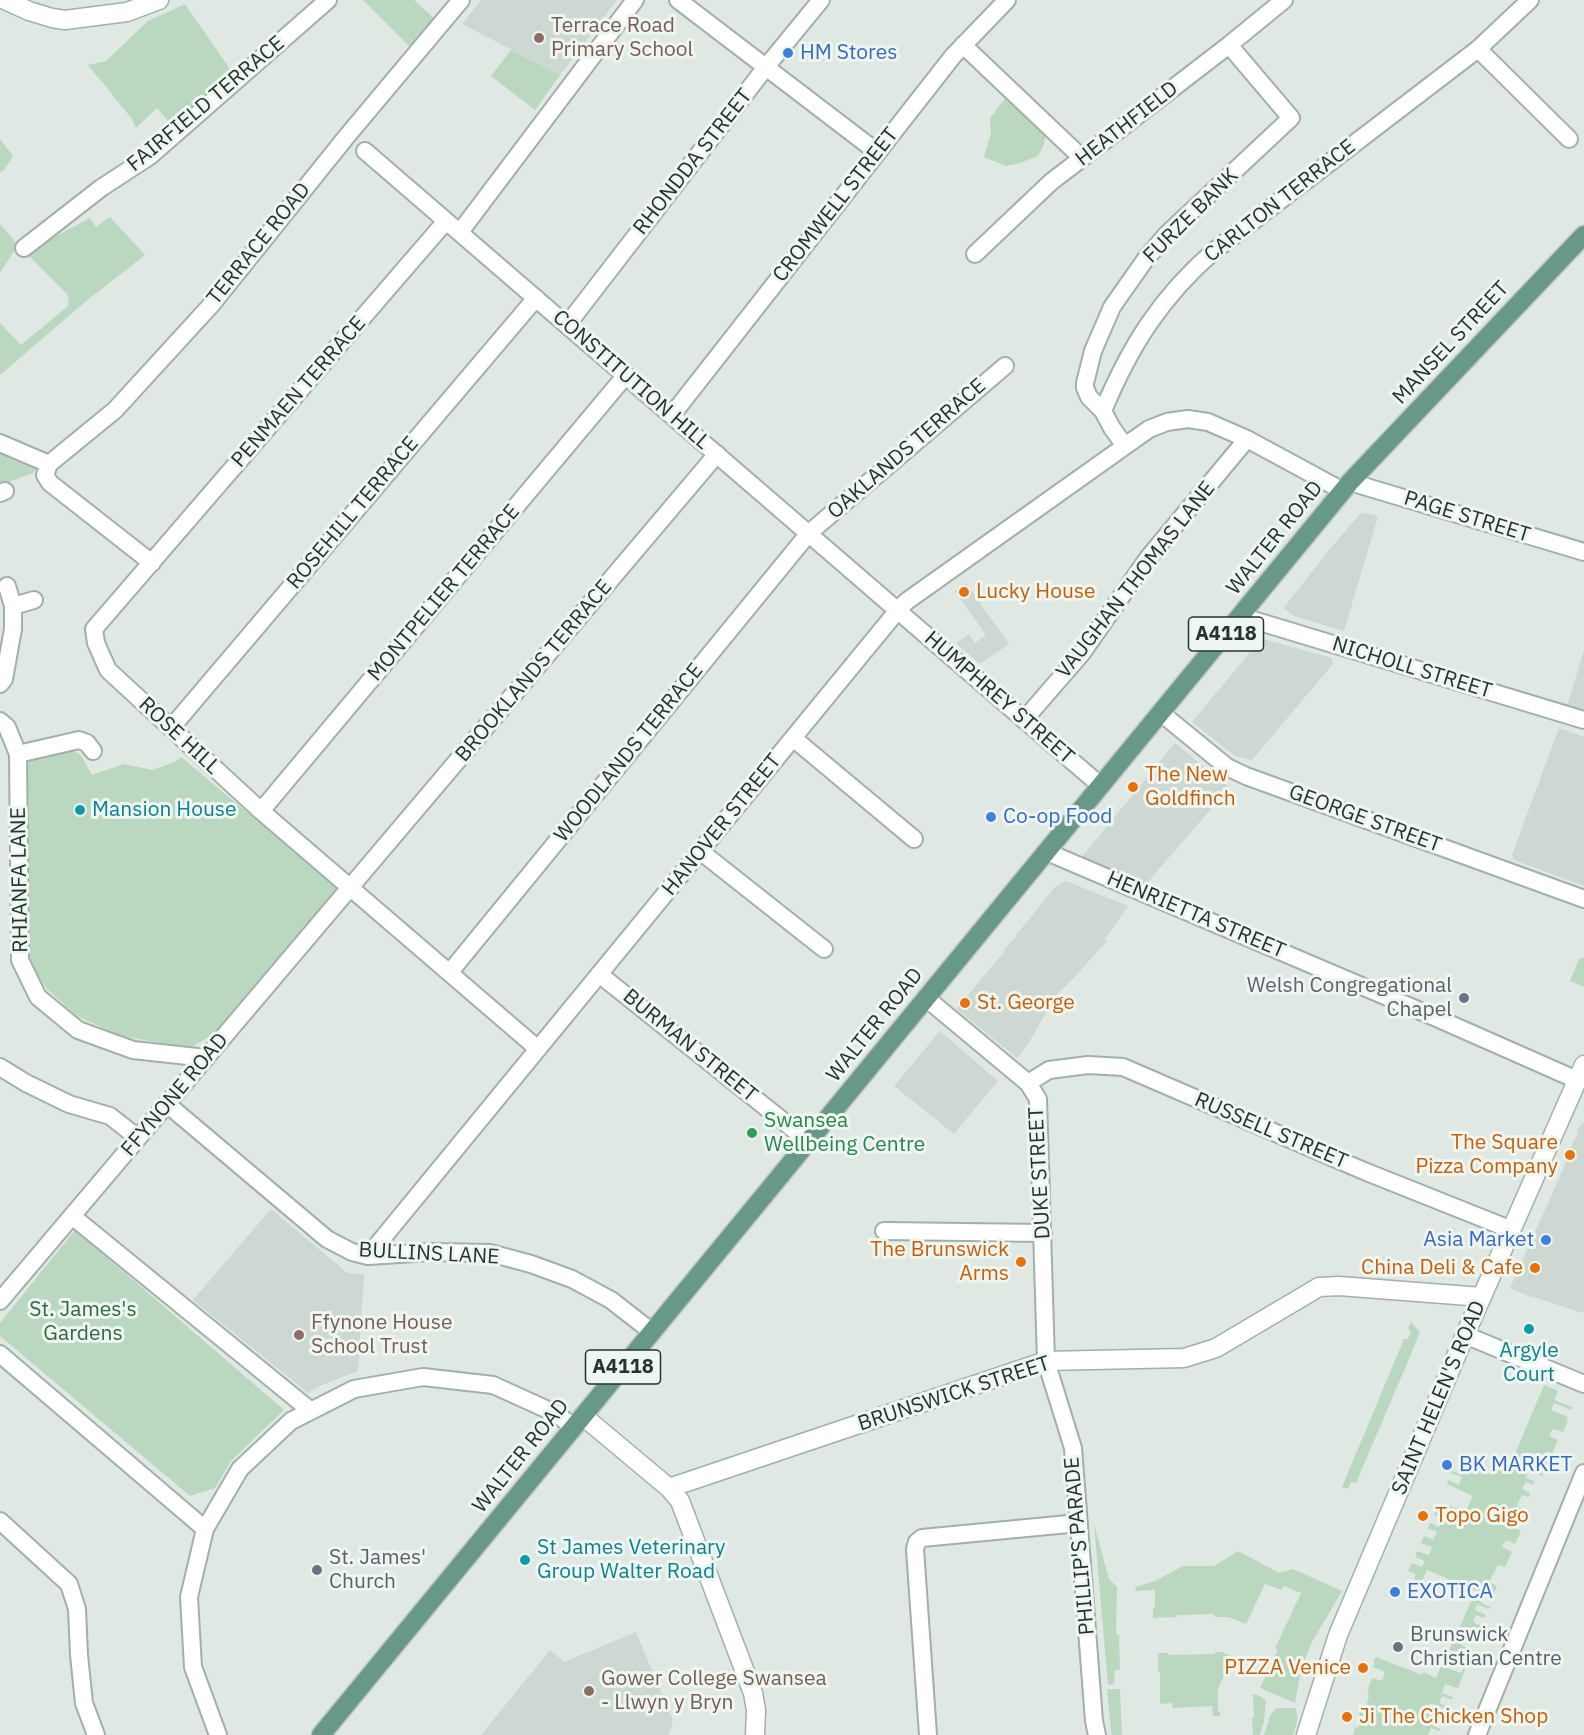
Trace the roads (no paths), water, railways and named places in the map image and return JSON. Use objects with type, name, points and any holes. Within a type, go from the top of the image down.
[{"type":"main road","name":"MANSEL STREET","points":[[1347,486],[1584,236]]},
{"type":"main road","name":"WALTER ROAD","points":[[321,1735],[1347,486]]},
{"type":"street","points":[[6,0],[29,11],[65,20],[127,12],[159,0]]},
{"type":"street","name":"FAIRFIELD TERRACE","points":[[24,248],[101,188],[150,156],[328,0]]},
{"type":"street","name":"TERRACE ROAD","points":[[47,469],[115,410],[212,304],[347,136],[461,0]]},
{"type":"street","points":[[460,232],[635,0]]},
{"type":"street","points":[[678,0],[877,152]]},
{"type":"street","name":"RHONDDA STREET","points":[[567,325],[766,67],[821,0]]},
{"type":"street","name":"CROMWELL STREET","points":[[672,415],[963,45],[1007,0]]},
{"type":"street","name":"HEATHFIELD","points":[[975,254],[1028,204],[1082,158],[1284,0]]},
{"type":"street","name":"CARLTON TERRACE","points":[[1103,411],[1117,377],[1150,319],[1190,271],[1478,49],[1530,0]]},
{"type":"street","points":[[963,45],[1082,158]]},
{"type":"street","name":"FURZE BANK","points":[[1103,411],[1089,397],[1085,382],[1093,351],[1112,307],[1145,260],[1167,234],[1291,118],[1229,45]]},
{"type":"street","points":[[1478,49],[1569,139]]},
{"type":"street","name":"CONSTITUTION HILL","points":[[365,151],[898,610]]},
{"type":"street","name":"PENMAEN TERRACE","points":[[152,563],[446,221]]},
{"type":"street","name":"ROSEHILL TERRACE","points":[[171,728],[536,298]]},
{"type":"street","name":"OAKLANDS TERRACE","points":[[809,533],[1005,366]]},
{"type":"street","name":"MONTPELIER TERRACE","points":[[261,811],[626,375]]},
{"type":"street","points":[[1103,411],[1125,446]]},
{"type":"street","name":"HANOVER STREET","points":[[368,1256],[907,601],[1149,429],[1167,422],[1188,419],[1208,422],[1247,439]]},
{"type":"street","name":"PAGE STREET","points":[[1247,439],[1347,486],[1584,552]]},
{"type":"street","name":"VAUGHAN THOMAS LANE","points":[[1024,720],[1082,653],[1148,558],[1247,439]]},
{"type":"street","points":[[0,443],[47,469],[50,483],[152,563]]},
{"type":"street","name":"BROOKLANDS TERRACE","points":[[350,888],[717,454]]},
{"type":"street","name":"WOODLANDS TERRACE","points":[[450,972],[809,533]]},
{"type":"street","name":"ROSE HILL","points":[[152,563],[94,629],[96,644],[108,670],[261,811],[538,1049]]},
{"type":"street","points":[[0,684],[4,679],[13,629],[13,606],[7,586]]},
{"type":"street","points":[[13,606],[34,600]]},
{"type":"street","name":"HUMPHREY STREET","points":[[898,610],[1101,786]]},
{"type":"street","name":"NICHOLL STREET","points":[[1240,616],[1584,720]]},
{"type":"street","name":"GEORGE STREET","points":[[1161,713],[1227,767],[1246,776],[1584,898]]},
{"type":"street","points":[[0,721],[7,727],[18,754],[79,740],[87,742],[93,751]]},
{"type":"street","points":[[793,738],[914,839]]},
{"type":"street","name":"RHIANFA LANE","points":[[18,754],[20,960],[38,997],[78,1030],[133,1050],[206,1058]]},
{"type":"street","points":[[700,851],[824,950]]},
{"type":"street","name":"HENRIETTA STREET","points":[[1047,852],[1432,1016],[1579,1084]]},
{"type":"street","name":"FFYNONE ROAD","points":[[0,1301],[350,888]]},
{"type":"street","name":"BURMAN STREET","points":[[599,974],[808,1141]]},
{"type":"street","name":"DUKE STREET","points":[[926,998],[1028,1083],[1038,1099],[1046,1362]]},
{"type":"street","name":"RUSSELL STREET","points":[[1028,1083],[1049,1070],[1088,1065],[1123,1067],[1364,1171],[1512,1230]]},
{"type":"street","points":[[0,1067],[26,1083],[69,1104],[110,1116],[138,1138]]},
{"type":"street","name":"SAINT HELEN'S ROAD","points":[[1306,1735],[1338,1635],[1465,1335],[1579,1084]]},
{"type":"street","name":"BULLINS LANE","points":[[167,1104],[327,1239],[352,1252],[368,1256],[431,1252],[490,1253],[531,1264],[572,1279],[611,1300],[652,1332]]},
{"type":"street","points":[[72,1216],[311,1411]]},
{"type":"street","points":[[884,1231],[1043,1233]]},
{"type":"street","name":"BRUNSWICK STREET","points":[[669,1488],[1046,1362],[1184,1358],[1216,1348],[1319,1287],[1339,1286],[1482,1297]]},
{"type":"street","points":[[1465,1335],[1584,1384]]},
{"type":"street","points":[[0,1354],[205,1529]]},
{"type":"street","name":"PHILLIP'S PARADE","points":[[1046,1362],[1073,1448],[1094,1721],[1097,1735]]},
{"type":"street","points":[[218,1735],[193,1668],[189,1598],[205,1529],[240,1468],[291,1420],[354,1389],[423,1377],[493,1385],[578,1422],[669,1488],[680,1501],[753,1693],[756,1710],[755,1735]]},
{"type":"street","points":[[1477,1735],[1584,1473]]},
{"type":"street","points":[[0,1521],[69,1584],[77,1609],[84,1704],[96,1735]]},
{"type":"street","points":[[928,1735],[915,1549],[917,1542],[922,1538],[1079,1523]]},
{"type":"place","name":"Terrace Road Primary School","points":[[539,38]]},
{"type":"place","name":"HM Stores","points":[[788,53]]},
{"type":"place","name":"Lucky House","points":[[964,592]]},
{"type":"place","name":"The New Goldfinch","points":[[1133,787]]},
{"type":"place","name":"Mansion House","points":[[80,810]]},
{"type":"place","name":"Co-op Food","points":[[991,817]]},
{"type":"place","name":"Welsh Congregational Chapel","points":[[1464,998]]},
{"type":"place","name":"St. George","points":[[965,1003]]},
{"type":"place","name":"Swansea Wellbeing Centre","points":[[752,1133]]},
{"type":"place","name":"The Square Pizza Company","points":[[1570,1155]]},
{"type":"place","name":"Asia Market","points":[[1546,1240]]},
{"type":"place","name":"The Brunswick Arms","points":[[1021,1262]]},
{"type":"place","name":"China Deli & Cafe","points":[[1535,1268]]},
{"type":"place","name":"Argyle Court","points":[[1529,1329]]},
{"type":"place","name":"Ffynone House School Trust","points":[[299,1335]]},
{"type":"place","name":"BK MARKET","points":[[1447,1465]]},
{"type":"place","name":"Topo Gigo","points":[[1423,1516]]},
{"type":"place","name":"St James Veterinary Group Walter Road","points":[[525,1560]]},
{"type":"place","name":"St. James' Church","points":[[317,1570]]},
{"type":"place","name":"EXOTICA","points":[[1395,1592]]},
{"type":"place","name":"Brunswick Christian Centre","points":[[1398,1647]]},
{"type":"place","name":"PIZZA Venice","points":[[1363,1668]]},
{"type":"place","name":"Gower College Swansea - Llwyn y Bryn","points":[[589,1691]]},
{"type":"place","name":"Ji The Chicken Shop","points":[[1347,1717]]},
{"type":"park label","name":"St. James's Gardens","points":[[83,1322]]}]
